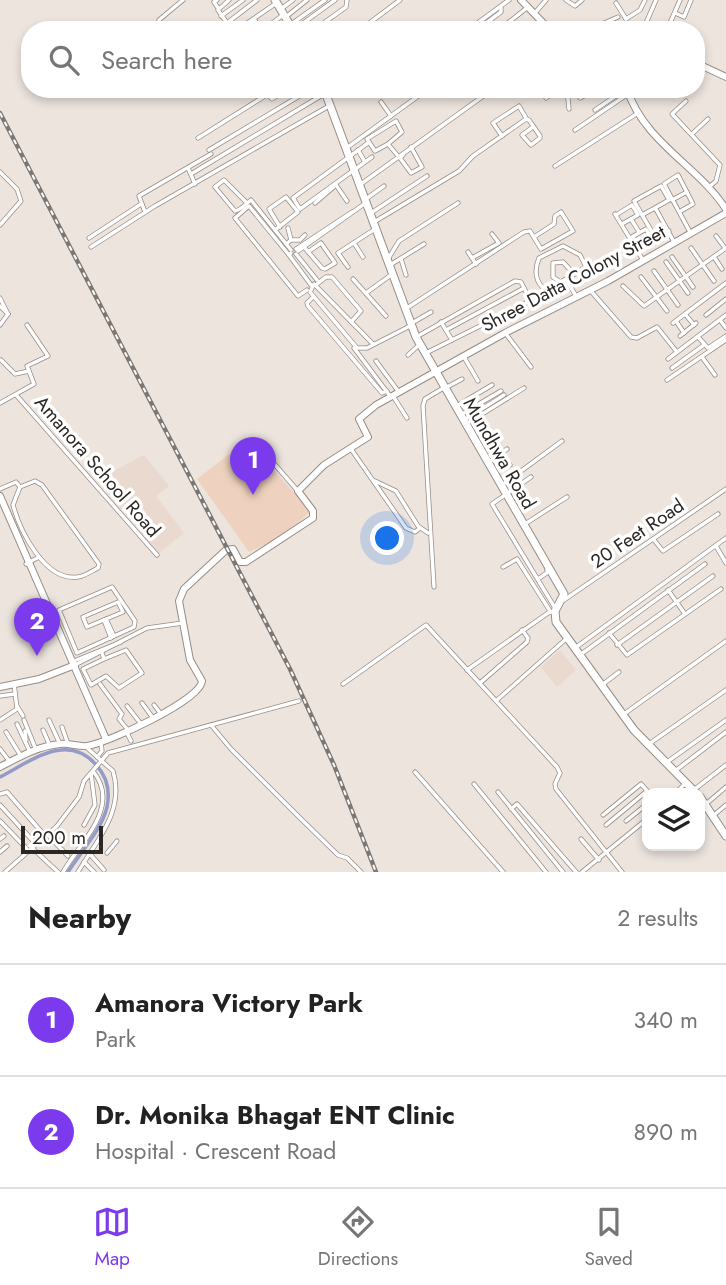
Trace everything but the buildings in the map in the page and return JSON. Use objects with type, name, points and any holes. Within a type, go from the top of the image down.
[{"type":"main road","name":"Mundhwa Road","points":[[328,98],[410,325],[505,495],[547,563],[564,600]]},
{"type":"main road","points":[[564,600],[554,611],[556,622],[566,639],[623,715],[692,788]]},
{"type":"main road","points":[[705,804],[726,836]]},
{"type":"street","points":[[159,20],[183,0]]},
{"type":"street","points":[[217,0],[214,2],[225,21]]},
{"type":"street","points":[[218,8],[229,0]]},
{"type":"street","points":[[221,16],[243,0]]},
{"type":"street","points":[[230,21],[257,0]]},
{"type":"street","points":[[284,15],[293,0]]},
{"type":"street","points":[[284,15],[307,0]]},
{"type":"street","points":[[284,15],[325,0]]},
{"type":"street","points":[[251,21],[284,15],[335,0]]},
{"type":"street","points":[[372,21],[400,0]]},
{"type":"street","points":[[481,21],[509,0]]},
{"type":"street","points":[[521,0],[541,21]]},
{"type":"street","points":[[534,14],[546,0]]},
{"type":"street","points":[[566,0],[576,6],[582,0]]},
{"type":"street","points":[[631,21],[645,0]]},
{"type":"street","points":[[646,21],[656,0]]},
{"type":"street","points":[[671,21],[680,0]]},
{"type":"street","points":[[675,13],[684,17],[691,0]]},
{"type":"street","points":[[327,21],[346,7],[348,1]]},
{"type":"street","points":[[617,3],[628,21]]},
{"type":"street","points":[[489,21],[501,12],[501,7]]},
{"type":"street","points":[[510,21],[528,7]]},
{"type":"street","points":[[609,21],[618,17]]},
{"type":"street","points":[[705,67],[726,77]]},
{"type":"street","points":[[198,138],[263,98]]},
{"type":"street","points":[[145,212],[139,196],[188,168],[297,98]]},
{"type":"street","points":[[191,174],[314,98]]},
{"type":"street","points":[[346,148],[413,98]]},
{"type":"street","points":[[361,184],[480,98]]},
{"type":"street","points":[[568,98],[569,109]]},
{"type":"street","points":[[595,110],[615,98]]},
{"type":"street","points":[[575,130],[618,98]]},
{"type":"street","points":[[630,98],[638,113],[658,139],[726,211]]},
{"type":"street","points":[[686,101],[672,114],[720,165],[716,181],[708,189]]},
{"type":"street","points":[[381,102],[391,116]]},
{"type":"street","points":[[91,247],[145,212],[331,105]]},
{"type":"street","points":[[502,136],[493,122],[519,106],[527,119],[533,127],[540,138],[529,146],[522,135],[533,127]]},
{"type":"street","points":[[555,166],[638,113]]},
{"type":"street","points":[[348,267],[338,253],[375,225],[459,171],[473,156],[527,119]]},
{"type":"street","points":[[691,134],[708,119]]},
{"type":"street","points":[[355,171],[300,209],[293,198],[368,143],[368,138],[396,121],[402,132],[377,152],[368,143]]},
{"type":"street","points":[[388,144],[398,156]]},
{"type":"street","points":[[411,148],[423,165],[412,174],[400,158],[411,148]]},
{"type":"street","points":[[358,150],[365,162]]},
{"type":"street","points":[[315,203],[372,157]]},
{"type":"street","points":[[188,168],[195,184]]},
{"type":"street","points":[[0,172],[17,189],[21,201],[0,225]]},
{"type":"street","points":[[370,213],[427,176]]},
{"type":"street","points":[[678,212],[693,204],[677,176],[663,184],[678,212],[690,233]]},
{"type":"street","points":[[319,179],[326,190]]},
{"type":"street","points":[[247,203],[224,180],[215,187],[235,211],[247,203],[251,200],[277,229]]},
{"type":"street","points":[[336,185],[347,201]]},
{"type":"street","points":[[294,252],[384,186]]},
{"type":"street","points":[[642,215],[669,200],[662,186],[634,201],[642,215],[656,239],[668,231]]},
{"type":"street","points":[[672,200],[687,192]]},
{"type":"street","points":[[277,229],[298,212],[286,197],[268,209],[277,229],[294,252],[311,283],[307,290],[298,296],[235,218],[249,206],[294,252],[351,322],[373,344]]},
{"type":"street","points":[[389,262],[400,241],[458,203]]},
{"type":"street","points":[[89,238],[141,204]]},
{"type":"street","points":[[622,224],[638,215],[632,205],[616,214],[643,261]]},
{"type":"street","points":[[655,208],[674,242]]},
{"type":"street","name":"Shree Datta Colony Street","points":[[351,449],[369,436],[360,418],[392,393],[590,290],[726,211]]},
{"type":"street","points":[[294,252],[352,212]]},
{"type":"street","points":[[405,310],[524,232],[530,231],[534,237],[542,249],[573,231],[561,212],[555,216],[554,224],[534,237]]},
{"type":"street","points":[[631,219],[639,233]]},
{"type":"street","points":[[110,224],[115,232]]},
{"type":"street","points":[[288,228],[291,240]]},
{"type":"street","points":[[630,238],[646,229],[651,238],[635,247]]},
{"type":"street","points":[[472,258],[499,243],[492,234]]},
{"type":"street","points":[[286,244],[305,235]]},
{"type":"street","points":[[623,286],[642,306],[726,249],[716,236]]},
{"type":"street","points":[[304,247],[325,269],[335,263],[321,243],[308,251]]},
{"type":"street","points":[[354,243],[363,257]]},
{"type":"street","points":[[389,262],[401,259],[424,244]]},
{"type":"street","points":[[567,247],[580,255],[586,266],[566,279],[544,290],[536,276],[538,258],[553,248],[567,247]]},
{"type":"street","points":[[691,248],[713,281]]},
{"type":"street","points":[[468,252],[476,264]]},
{"type":"street","points":[[672,257],[693,287]]},
{"type":"street","points":[[714,257],[722,269]]},
{"type":"street","points":[[401,259],[407,275]]},
{"type":"street","points":[[559,282],[553,277],[553,263],[563,262],[574,274]]},
{"type":"street","points":[[666,262],[688,293]]},
{"type":"street","points":[[654,271],[678,305]]},
{"type":"street","points":[[366,293],[393,274]]},
{"type":"street","points":[[351,322],[361,311],[332,277],[326,277],[314,284],[310,292],[357,348],[367,348],[432,312]]},
{"type":"street","points":[[641,277],[667,311]]},
{"type":"street","points":[[353,279],[386,316]]},
{"type":"street","points":[[566,279],[577,297]]},
{"type":"street","points":[[408,355],[418,341],[441,322],[517,280],[524,288],[528,302],[425,354]]},
{"type":"street","points":[[684,333],[674,322],[726,283]]},
{"type":"street","points":[[506,286],[510,295]]},
{"type":"street","points":[[446,330],[524,288]]},
{"type":"street","points":[[307,290],[392,393]]},
{"type":"street","points":[[590,290],[631,337],[637,338],[657,327],[677,352]]},
{"type":"street","points":[[489,295],[494,304]]},
{"type":"street","points":[[0,298],[8,314]]},
{"type":"street","points":[[312,298],[307,303],[308,306],[382,393],[392,393]]},
{"type":"street","points":[[706,315],[726,299]]},
{"type":"street","points":[[0,306],[8,314]]},
{"type":"street","points":[[464,309],[468,318]]},
{"type":"street","points":[[0,325],[8,314]]},
{"type":"street","points":[[680,337],[695,324],[685,314]]},
{"type":"street","points":[[668,359],[726,315]]},
{"type":"street","points":[[720,320],[726,328]]},
{"type":"street","points":[[441,322],[452,340]]},
{"type":"street","points":[[0,403],[17,396],[34,384],[27,366],[48,356],[27,325]]},
{"type":"street","points":[[505,332],[531,367]]},
{"type":"street","points":[[697,337],[709,347],[726,338]]},
{"type":"street","points":[[667,380],[726,338]]},
{"type":"street","points":[[672,368],[704,345]]},
{"type":"street","points":[[702,356],[715,375]]},
{"type":"street","points":[[464,357],[478,381]]},
{"type":"street","points":[[1,360],[15,374],[29,370]]},
{"type":"street","points":[[376,361],[407,418]]},
{"type":"street","points":[[433,587],[423,403],[462,379]]},
{"type":"street","points":[[455,407],[492,385]]},
{"type":"street","points":[[463,420],[524,388]]},
{"type":"street","points":[[463,420],[502,393]]},
{"type":"street","name":"Amanora School Road","points":[[17,396],[158,555]]},
{"type":"street","points":[[493,440],[510,465]]},
{"type":"street","points":[[500,486],[562,441]]},
{"type":"street","points":[[0,767],[20,756],[50,746],[64,744],[86,747],[127,731],[180,704],[203,684],[190,660],[179,609],[182,592],[212,561],[232,548],[240,562],[246,562],[313,518],[313,511],[298,491],[257,444]]},
{"type":"street","points":[[298,491],[324,465],[351,449],[406,527],[415,532],[420,528]]},
{"type":"street","points":[[487,463],[507,449]]},
{"type":"street","points":[[531,477],[492,504],[538,579],[554,611]]},
{"type":"street","points":[[373,480],[396,491],[420,528],[429,533]]},
{"type":"street","points":[[32,481],[40,482],[99,566],[80,577],[64,576],[39,557],[31,548],[13,508],[20,487],[32,481]]},
{"type":"street","points":[[0,489],[16,482],[20,487]]},
{"type":"street","name":"20 Feet Road","points":[[564,600],[726,489]]},
{"type":"street","points":[[0,496],[101,728],[103,740],[102,751],[97,757],[95,805],[83,825]]},
{"type":"street","points":[[523,525],[567,497]]},
{"type":"street","points":[[0,505],[28,563]]},
{"type":"street","points":[[653,539],[663,551],[718,514]]},
{"type":"street","points":[[575,652],[726,538]]},
{"type":"street","points":[[716,546],[726,564]]},
{"type":"street","points":[[28,563],[39,557]]},
{"type":"street","points":[[503,567],[518,559],[554,611]]},
{"type":"street","points":[[575,652],[609,633],[705,564]]},
{"type":"street","points":[[538,579],[548,572],[546,568]]},
{"type":"street","points":[[617,645],[713,576]]},
{"type":"street","points":[[112,587],[135,623],[134,627],[113,637],[77,653],[59,610],[112,587]]},
{"type":"street","points":[[609,633],[627,655],[721,589]]},
{"type":"street","points":[[668,590],[685,614]]},
{"type":"street","points":[[118,602],[123,611],[105,620],[88,628],[83,618],[118,602]]},
{"type":"street","points":[[467,670],[522,630],[554,611]]},
{"type":"street","points":[[105,620],[117,643]]},
{"type":"street","points":[[73,664],[147,628],[183,623]]},
{"type":"street","points":[[343,684],[425,625],[559,770],[556,789],[622,872]]},
{"type":"street","points":[[480,683],[527,642],[522,630]]},
{"type":"street","points":[[497,700],[566,639]]},
{"type":"street","points":[[623,715],[726,641]]},
{"type":"street","points":[[0,685],[73,664],[102,653],[117,643]]},
{"type":"street","points":[[126,650],[142,673],[119,688],[106,676],[91,685],[84,668],[104,659],[126,650]]},
{"type":"street","points":[[102,653],[104,659]]},
{"type":"street","points":[[600,687],[620,672]]},
{"type":"street","points":[[14,683],[17,706],[24,718],[33,751]]},
{"type":"street","points":[[100,684],[122,714],[120,719],[131,741]]},
{"type":"street","points":[[649,744],[726,690]]},
{"type":"street","points":[[0,696],[15,694]]},
{"type":"street","points":[[5,872],[30,846],[46,835],[76,802],[84,780],[108,753],[299,701]]},
{"type":"street","points":[[142,703],[153,718]]},
{"type":"street","points":[[154,705],[161,714]]},
{"type":"street","points":[[0,720],[15,711],[17,706]]},
{"type":"street","points":[[127,706],[141,724]]},
{"type":"street","points":[[667,762],[726,719]]},
{"type":"street","points":[[49,720],[64,744]]},
{"type":"street","points":[[16,724],[33,751]]},
{"type":"street","points":[[211,725],[292,811],[338,855],[347,858],[361,872]]},
{"type":"street","points":[[62,727],[64,744]]},
{"type":"street","points":[[43,730],[50,746]]},
{"type":"street","points":[[25,731],[26,740]]},
{"type":"street","points":[[6,732],[20,756]]},
{"type":"street","points":[[676,771],[726,732]]},
{"type":"street","points":[[86,747],[97,757]]},
{"type":"street","points":[[0,749],[10,762]]},
{"type":"street","points":[[700,788],[726,765]]},
{"type":"street","points":[[78,872],[114,814],[114,774],[96,768]]},
{"type":"street","points":[[0,821],[61,872],[102,811],[103,786],[96,768]]},
{"type":"street","points":[[415,772],[503,872]]},
{"type":"street","points":[[680,788],[687,782]]},
{"type":"street","points":[[474,784],[546,872]]},
{"type":"street","points":[[603,815],[640,784],[644,788]]},
{"type":"street","points":[[705,802],[726,787]]},
{"type":"street","points":[[0,794],[7,792],[68,856]]},
{"type":"street","points":[[498,792],[563,872]]},
{"type":"street","points":[[606,825],[642,797]]},
{"type":"street","points":[[511,809],[517,804],[576,872]]},
{"type":"street","points":[[0,805],[30,846]]},
{"type":"street","points":[[713,816],[726,806]]},
{"type":"street","points":[[626,821],[642,808]]},
{"type":"street","points":[[582,872],[642,823]]},
{"type":"street","points":[[581,839],[599,860]]},
{"type":"street","points":[[107,853],[117,841]]},
{"type":"street","points":[[0,852],[7,846]]},
{"type":"street","points":[[89,853],[104,870]]},
{"type":"street","points":[[84,862],[94,872]]},
{"type":"shaded area","points":[[250,438],[258,453],[311,511],[282,537],[249,552],[197,479]]},
{"type":"shaded area","points":[[144,455],[169,486],[156,496],[184,533],[159,553],[97,480]]},
{"type":"shaded area","points":[[560,650],[576,670],[557,687],[541,667]]},
{"type":"waterway","points":[[0,777],[37,757],[62,750],[86,756],[100,770],[108,790],[107,807],[96,832],[68,872]]},
{"type":"railway","points":[[0,113],[290,669],[334,765],[376,872]]},
{"type":"place","name":"Amanora Victory Park","points":[[253,495]]},
{"type":"place","name":"Dr. Monika Bhagat ENT Clinic","points":[[37,656]]}]
